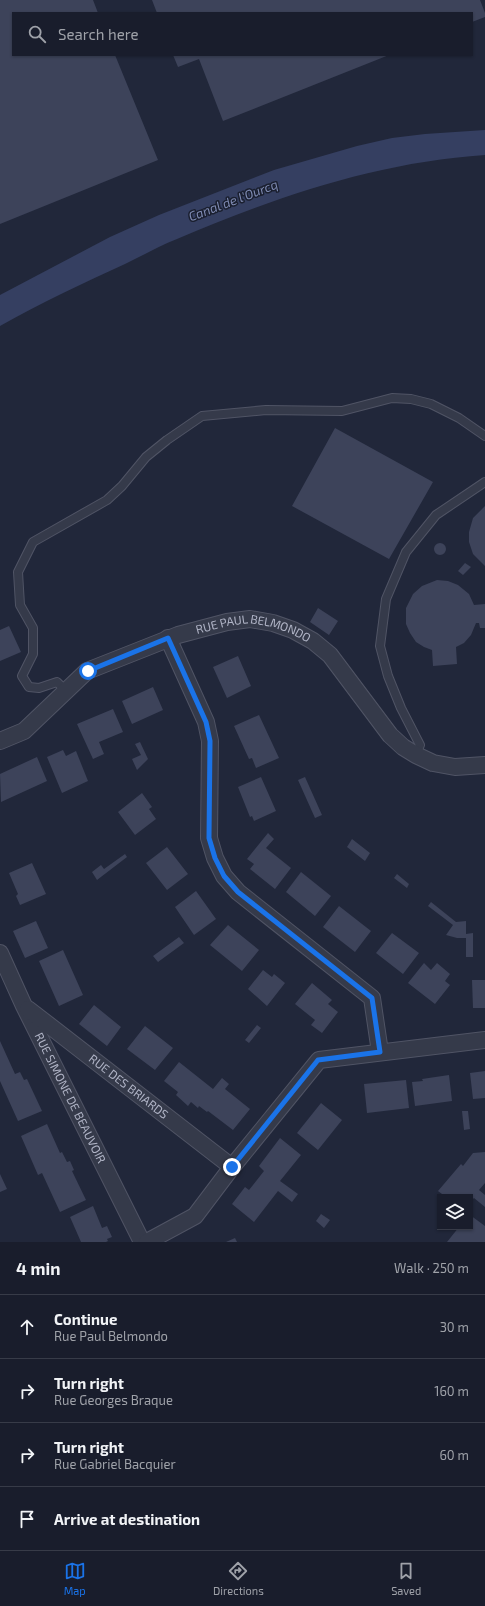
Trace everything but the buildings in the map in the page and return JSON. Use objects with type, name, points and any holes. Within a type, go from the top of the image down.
[{"type":"street","name":"RUE PAUL BELMONDO","points":[[0,741],[24,731],[88,671],[168,638],[227,622],[250,619],[273,623],[293,630],[313,641],[330,655],[390,735],[403,747],[433,763],[455,767],[485,765]]},
{"type":"street","points":[[168,638],[206,722],[209,732],[209,838],[215,858],[224,876],[238,892],[372,998],[380,1052]]},
{"type":"street","name":"RUE SIMONE DE BEAUVOIR","points":[[0,953],[24,1006],[142,1242]]},
{"type":"street","name":"RUE DES BRIARDS","points":[[24,1006],[232,1167]]},
{"type":"street","points":[[146,1242],[195,1216],[232,1167],[318,1060],[485,1040]]},
{"type":"lane","points":[[66,691],[57,682],[39,688],[29,687],[22,676],[33,654],[33,628],[20,605],[18,572],[33,542],[107,500],[122,486],[146,457],[167,440],[202,416],[266,410],[342,411],[392,398],[411,399],[431,404],[459,418],[485,436]]},
{"type":"lane","points":[[416,755],[420,745],[401,708],[388,676],[380,646],[386,599],[406,552],[436,514],[485,482]]},
{"type":"water","name":"Canal de l'Ourcq","points":[[485,130],[485,155],[406,165],[366,174],[328,184],[251,209],[164,245],[31,309],[0,326],[0,295],[110,237],[159,215],[274,170],[357,146],[392,138]]},
{"type":"route","points":[[88,671],[168,638],[206,722],[209,732],[209,838],[215,858],[224,876],[238,892],[372,998],[380,1052],[318,1060],[232,1167]]}]
